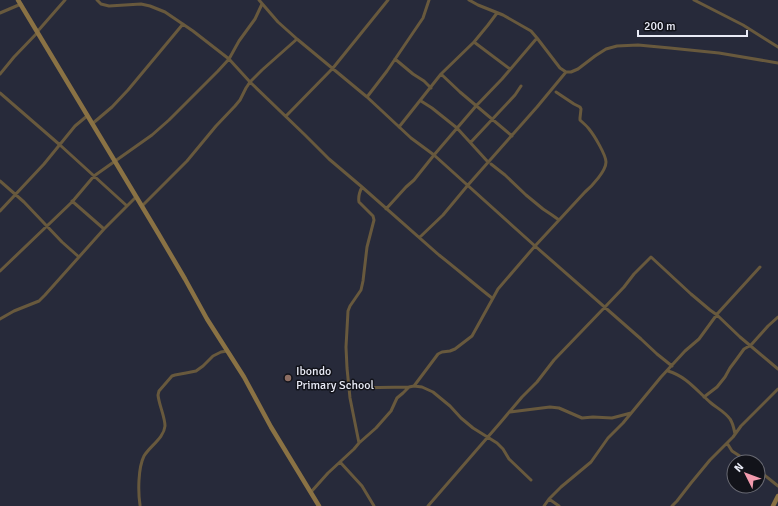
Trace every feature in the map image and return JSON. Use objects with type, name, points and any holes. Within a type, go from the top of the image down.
[{"type":"main road","points":[[19,2],[142,206],[185,279],[206,319],[244,378],[271,427],[319,506]]},
{"type":"main road","points":[[773,506],[778,496]]},
{"type":"street","points":[[0,74],[65,0]]},
{"type":"street","points":[[97,0],[101,4],[110,6],[141,4],[150,6],[165,12],[202,37],[228,59],[329,159],[439,255],[492,298]]},
{"type":"street","points":[[259,0],[278,22],[297,39],[367,97],[411,138],[434,155],[672,366]]},
{"type":"street","points":[[286,116],[333,68],[388,0]]},
{"type":"street","points":[[367,97],[424,18],[429,0]]},
{"type":"street","points":[[469,0],[531,31],[560,68],[566,72],[571,72],[578,69],[606,49],[617,46],[638,45],[711,52],[778,63]]},
{"type":"street","points":[[694,0],[743,25],[778,47]]},
{"type":"street","points":[[0,13],[19,2]]},
{"type":"street","points":[[0,271],[72,201],[94,176],[152,135],[169,120],[228,59],[255,19],[262,4]]},
{"type":"street","points":[[399,127],[441,74],[474,42],[497,13]]},
{"type":"street","points":[[92,124],[112,107],[128,90],[183,24]]},
{"type":"street","points":[[386,208],[414,180],[476,106],[537,38]]},
{"type":"street","points":[[142,206],[187,161],[216,126],[236,106],[250,82],[270,62],[297,39]]},
{"type":"street","points":[[474,42],[510,69]]},
{"type":"street","points":[[395,59],[431,88]]},
{"type":"street","points":[[420,237],[444,215],[468,185],[490,163],[566,72]]},
{"type":"street","points":[[441,74],[512,136]]},
{"type":"street","points":[[471,142],[515,95],[521,86]]},
{"type":"street","points":[[414,386],[438,354],[455,349],[472,336],[498,289],[603,172],[606,162],[605,155],[590,130],[580,120],[580,107],[556,92]]},
{"type":"street","points":[[0,93],[127,206]]},
{"type":"street","points":[[421,101],[457,128],[490,163],[543,209],[559,220]]},
{"type":"street","points":[[0,210],[31,178],[75,126],[87,116]]},
{"type":"street","points":[[0,181],[24,202],[79,257]]},
{"type":"street","points":[[0,189],[4,185]]},
{"type":"street","points":[[359,443],[351,405],[346,347],[348,311],[362,290],[367,247],[374,220],[373,216],[359,202],[362,187]]},
{"type":"street","points":[[0,319],[14,311],[39,301],[51,290],[79,257],[136,197]]},
{"type":"street","points":[[72,201],[104,230]]},
{"type":"street","points":[[428,506],[522,397],[537,382],[554,360],[651,257],[691,294],[778,369]]},
{"type":"street","points":[[544,506],[561,487],[590,462],[608,438],[623,423],[661,377],[685,351],[699,339],[717,315],[760,267]]},
{"type":"street","points":[[704,396],[717,388],[744,349],[751,345],[778,317]]},
{"type":"street","points":[[140,506],[139,487],[142,461],[149,449],[164,431],[165,425],[158,391],[172,376],[186,374],[196,370],[214,356],[221,352],[227,351]]},
{"type":"street","points":[[668,371],[685,379],[712,404],[727,415],[732,421],[735,434]]},
{"type":"street","points":[[349,388],[414,386],[422,387],[433,392],[473,428],[500,445],[509,459],[531,480]]},
{"type":"street","points":[[311,492],[328,473],[376,428],[390,411],[397,398],[409,387]]},
{"type":"street","points":[[672,506],[710,460],[778,389]]},
{"type":"street","points":[[510,412],[550,407],[559,408],[582,418],[612,418],[631,413]]},
{"type":"street","points":[[727,443],[729,448],[737,454]]},
{"type":"street","points":[[340,462],[362,486],[374,506]]},
{"type":"street","points":[[766,476],[778,486]]},
{"type":"street","points":[[549,499],[559,506]]},
{"type":"place","name":"Ibondo Primary School","points":[[288,378]]}]
